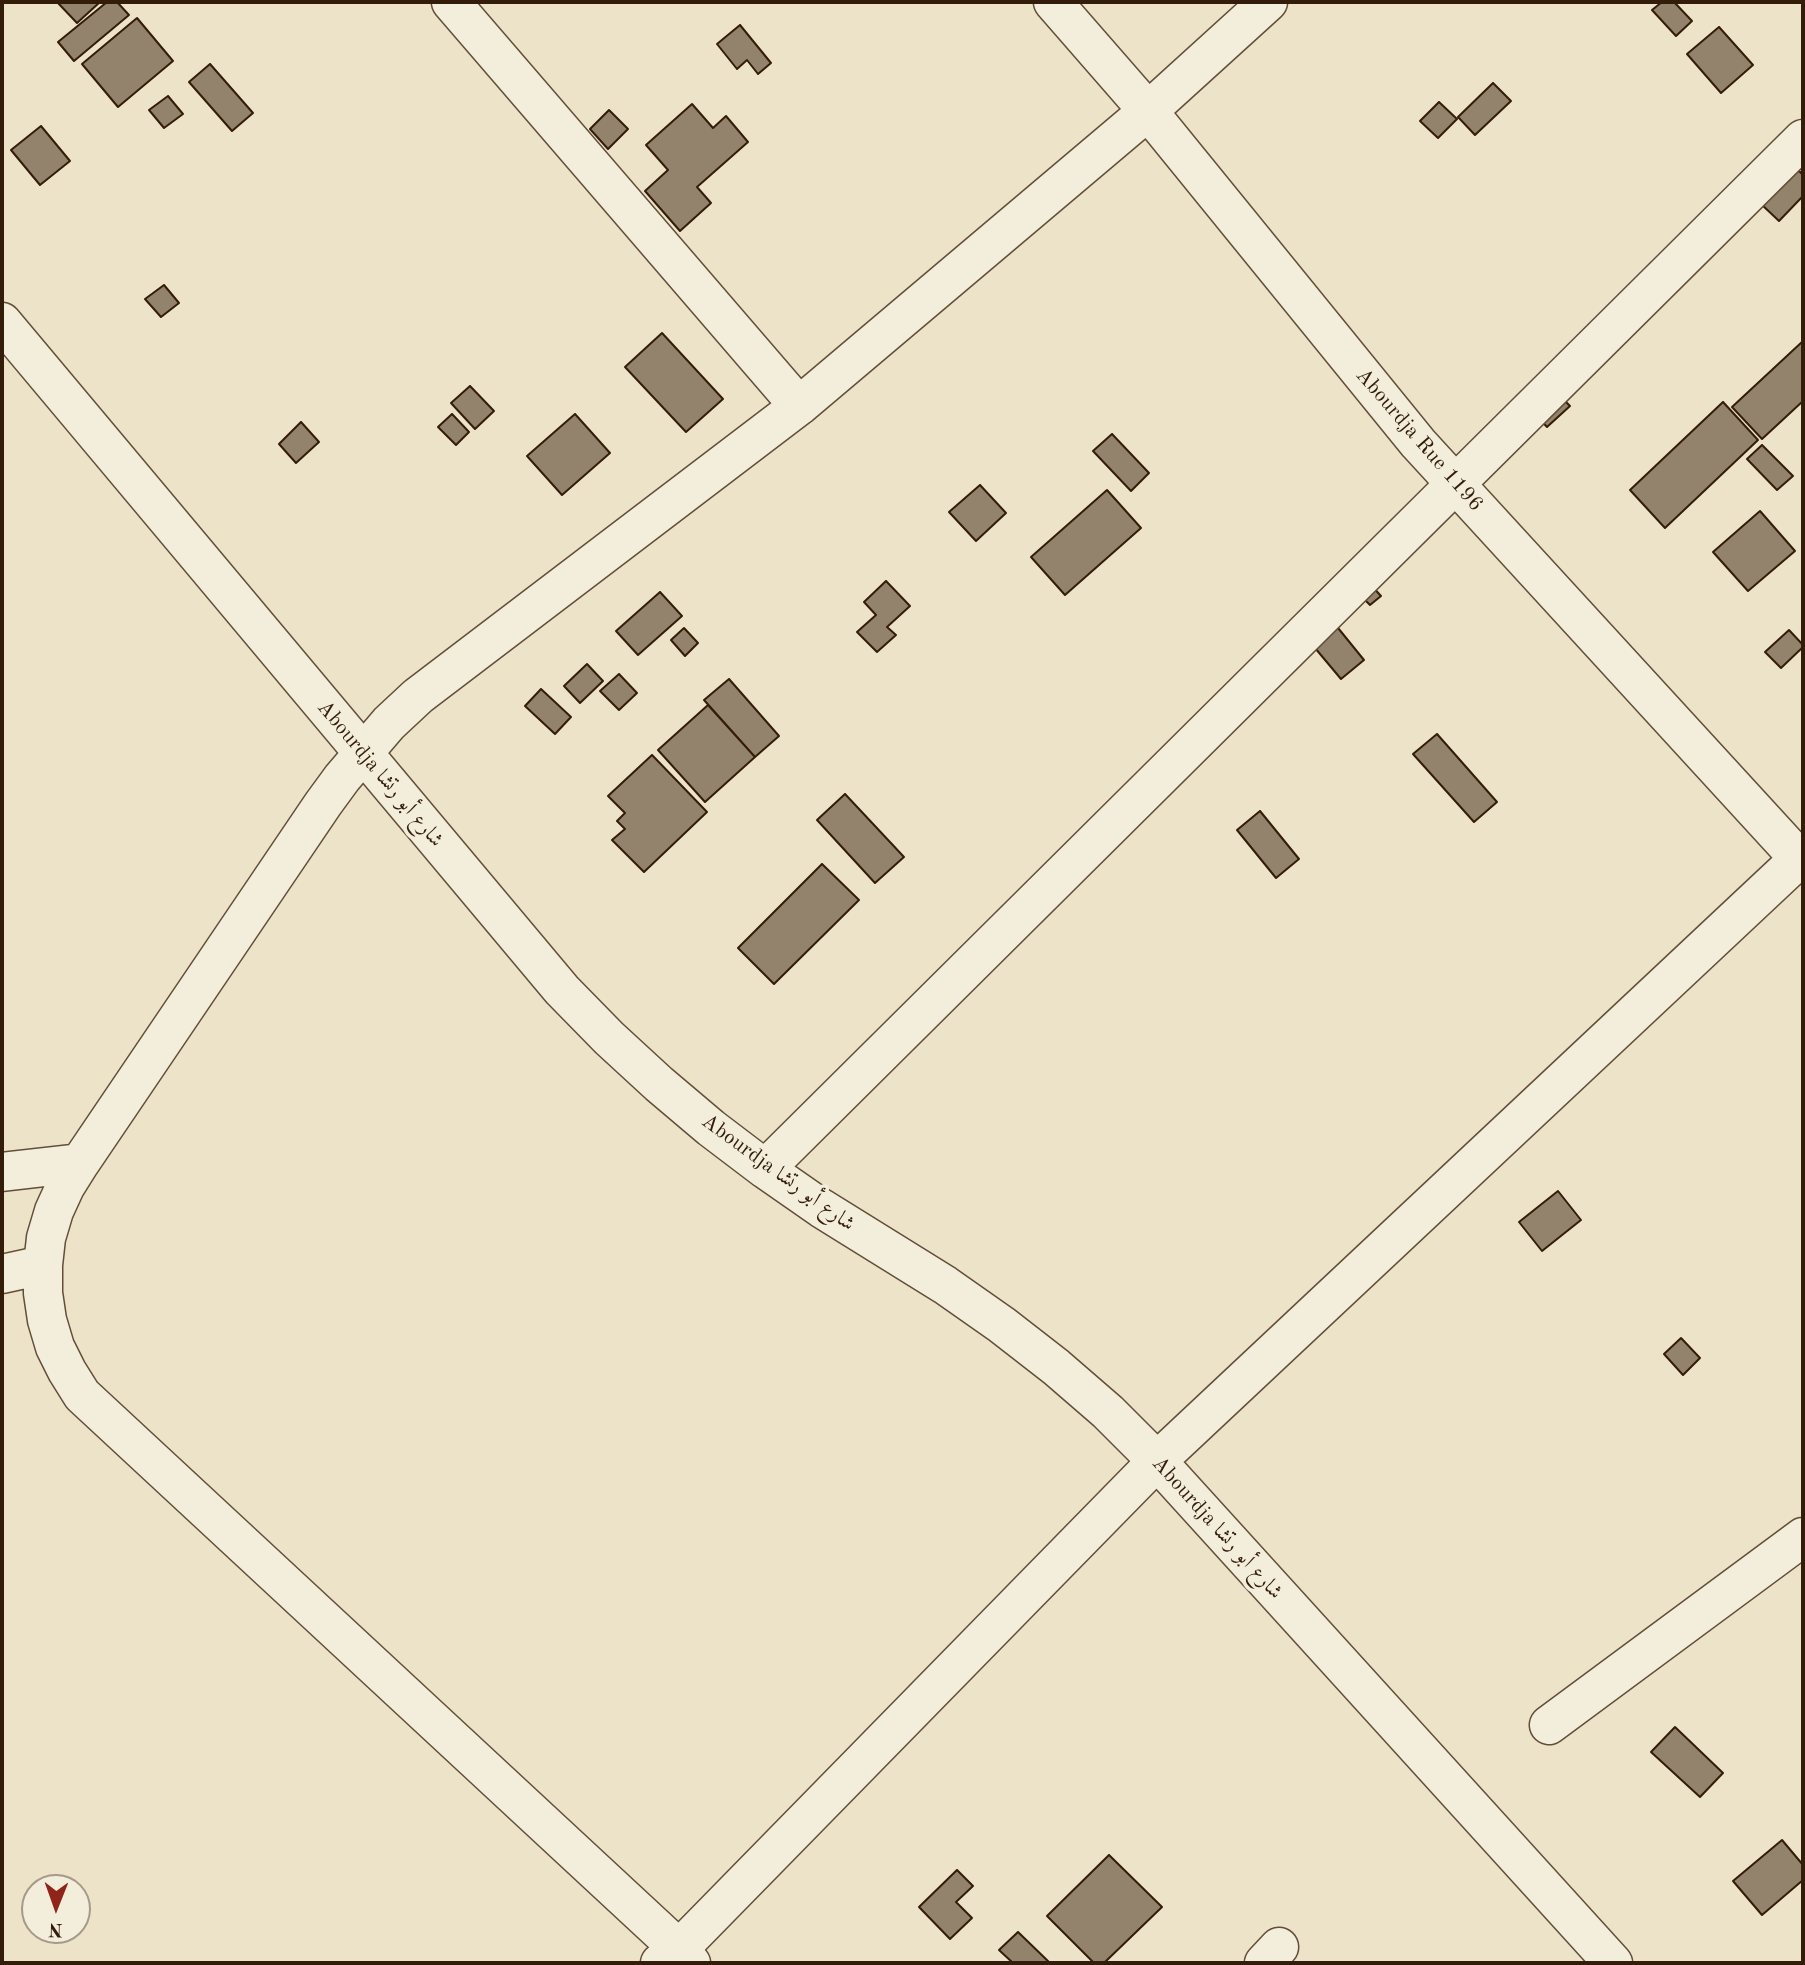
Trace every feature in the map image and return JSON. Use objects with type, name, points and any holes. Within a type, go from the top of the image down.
[{"type":"street","points":[[451,2],[799,406]]},
{"type":"street","name":"Abourdja Rue 1196","points":[[1053,2],[1148,111],[1418,443],[1802,859]]},
{"type":"street","points":[[1268,2],[1148,111],[799,406],[418,696],[362,753],[323,804],[80,1163],[54,1212],[46,1238],[43,1265],[47,1320],[61,1359],[82,1395],[677,1959],[1157,1461],[1802,859]]},
{"type":"street","points":[[765,1169],[1803,139]]},
{"type":"street","name":"Abourdja شارع أبو رتشا","points":[[2,322],[562,990],[609,1038],[711,1128],[765,1169],[1002,1325],[1098,1403],[1157,1461],[1613,1963]]},
{"type":"street","points":[[2,1171],[80,1163]]},
{"type":"street","points":[[2,1274],[43,1265]]},
{"type":"street","points":[[1549,1725],[1803,1537]]},
{"type":"building","points":[[57,2],[100,2],[77,23]]},
{"type":"building","points":[[107,2],[117,2],[129,15],[74,61],[58,42]]},
{"type":"building","points":[[1662,2],[1674,2],[1692,21],[1676,36],[1652,10]]},
{"type":"building","points":[[137,18],[173,61],[118,107],[82,64]]},
{"type":"building","points":[[740,25],[771,63],[758,74],[747,60],[737,69],[717,44]]},
{"type":"building","points":[[1719,27],[1753,65],[1721,93],[1687,54]]},
{"type":"building","points":[[210,64],[253,113],[232,131],[189,82]]},
{"type":"building","points":[[1493,83],[1511,101],[1475,135],[1458,117]]},
{"type":"building","points":[[168,96],[183,114],[164,128],[149,110]]},
{"type":"building","points":[[1439,102],[1457,119],[1438,138],[1420,121]]},
{"type":"building","points":[[692,104],[713,128],[726,116],[748,142],[697,187],[711,203],[680,231],[645,191],[668,170],[646,145]]},
{"type":"building","points":[[609,110],[628,129],[608,149],[590,129]]},
{"type":"building","points":[[41,126],[70,161],[40,185],[11,150]]},
{"type":"building","points":[[1795,167],[1803,175],[1803,196],[1779,221],[1760,203]]},
{"type":"building","points":[[164,285],[179,303],[161,317],[145,299]]},
{"type":"building","points":[[662,333],[723,399],[686,432],[625,367]]},
{"type":"building","points":[[1803,341],[1803,401],[1762,439],[1732,407]]},
{"type":"building","points":[[470,386],[494,411],[475,429],[451,403]]},
{"type":"building","points":[[1555,391],[1570,406],[1547,427],[1533,412]]},
{"type":"building","points":[[1723,402],[1758,440],[1665,528],[1630,490]]},
{"type":"building","points":[[452,414],[469,432],[456,445],[438,427]]},
{"type":"building","points":[[575,414],[610,453],[562,495],[527,456]]},
{"type":"building","points":[[301,422],[319,442],[296,463],[279,444]]},
{"type":"building","points":[[1112,434],[1149,473],[1131,491],[1093,451]]},
{"type":"building","points":[[1762,445],[1793,476],[1777,490],[1747,459]]},
{"type":"building","points":[[980,485],[1006,513],[976,541],[949,512]]},
{"type":"building","points":[[1107,490],[1141,528],[1065,595],[1031,557]]},
{"type":"building","points":[[1760,511],[1795,551],[1748,591],[1713,552]]},
{"type":"building","points":[[886,581],[910,606],[887,627],[896,635],[877,652],[857,632],[876,615],[864,602]]},
{"type":"building","points":[[1369,583],[1381,596],[1370,605],[1358,593]]},
{"type":"building","points":[[660,592],[682,616],[638,655],[616,631]]},
{"type":"building","points":[[1334,623],[1364,660],[1341,679],[1310,642]]},
{"type":"building","points":[[684,628],[698,643],[685,656],[671,640]]},
{"type":"building","points":[[1789,630],[1803,647],[1781,668],[1765,652]]},
{"type":"building","points":[[587,664],[603,681],[580,703],[564,686]]},
{"type":"building","points":[[619,674],[637,693],[619,710],[600,691]]},
{"type":"building","points":[[729,679],[779,736],[755,757],[704,700]]},
{"type":"building","points":[[541,689],[571,717],[555,734],[525,706]]},
{"type":"building","points":[[708,705],[755,757],[705,802],[658,750]]},
{"type":"building","points":[[1437,734],[1497,802],[1474,822],[1413,754]]},
{"type":"building","points":[[652,755],[707,812],[644,872],[612,840],[625,829],[617,821],[625,813],[608,796]]},
{"type":"building","points":[[845,794],[904,857],[875,883],[817,820]]},
{"type":"building","points":[[1260,811],[1299,859],[1276,878],[1237,830]]},
{"type":"building","points":[[822,864],[859,900],[774,984],[738,948]]},
{"type":"building","points":[[1558,1191],[1581,1220],[1542,1251],[1519,1222]]},
{"type":"building","points":[[1681,1338],[1700,1358],[1683,1375],[1664,1354]]},
{"type":"building","points":[[1675,1727],[1723,1773],[1700,1797],[1651,1752]]},
{"type":"building","points":[[1782,1840],[1803,1865],[1803,1880],[1762,1915],[1733,1881]]},
{"type":"building","points":[[1109,1855],[1162,1907],[1104,1963],[1094,1963],[1047,1916]]},
{"type":"building","points":[[957,1870],[973,1886],[956,1902],[972,1918],[950,1939],[919,1907]]},
{"type":"building","points":[[1018,1932],[1050,1963],[1013,1963],[999,1950]]}]
